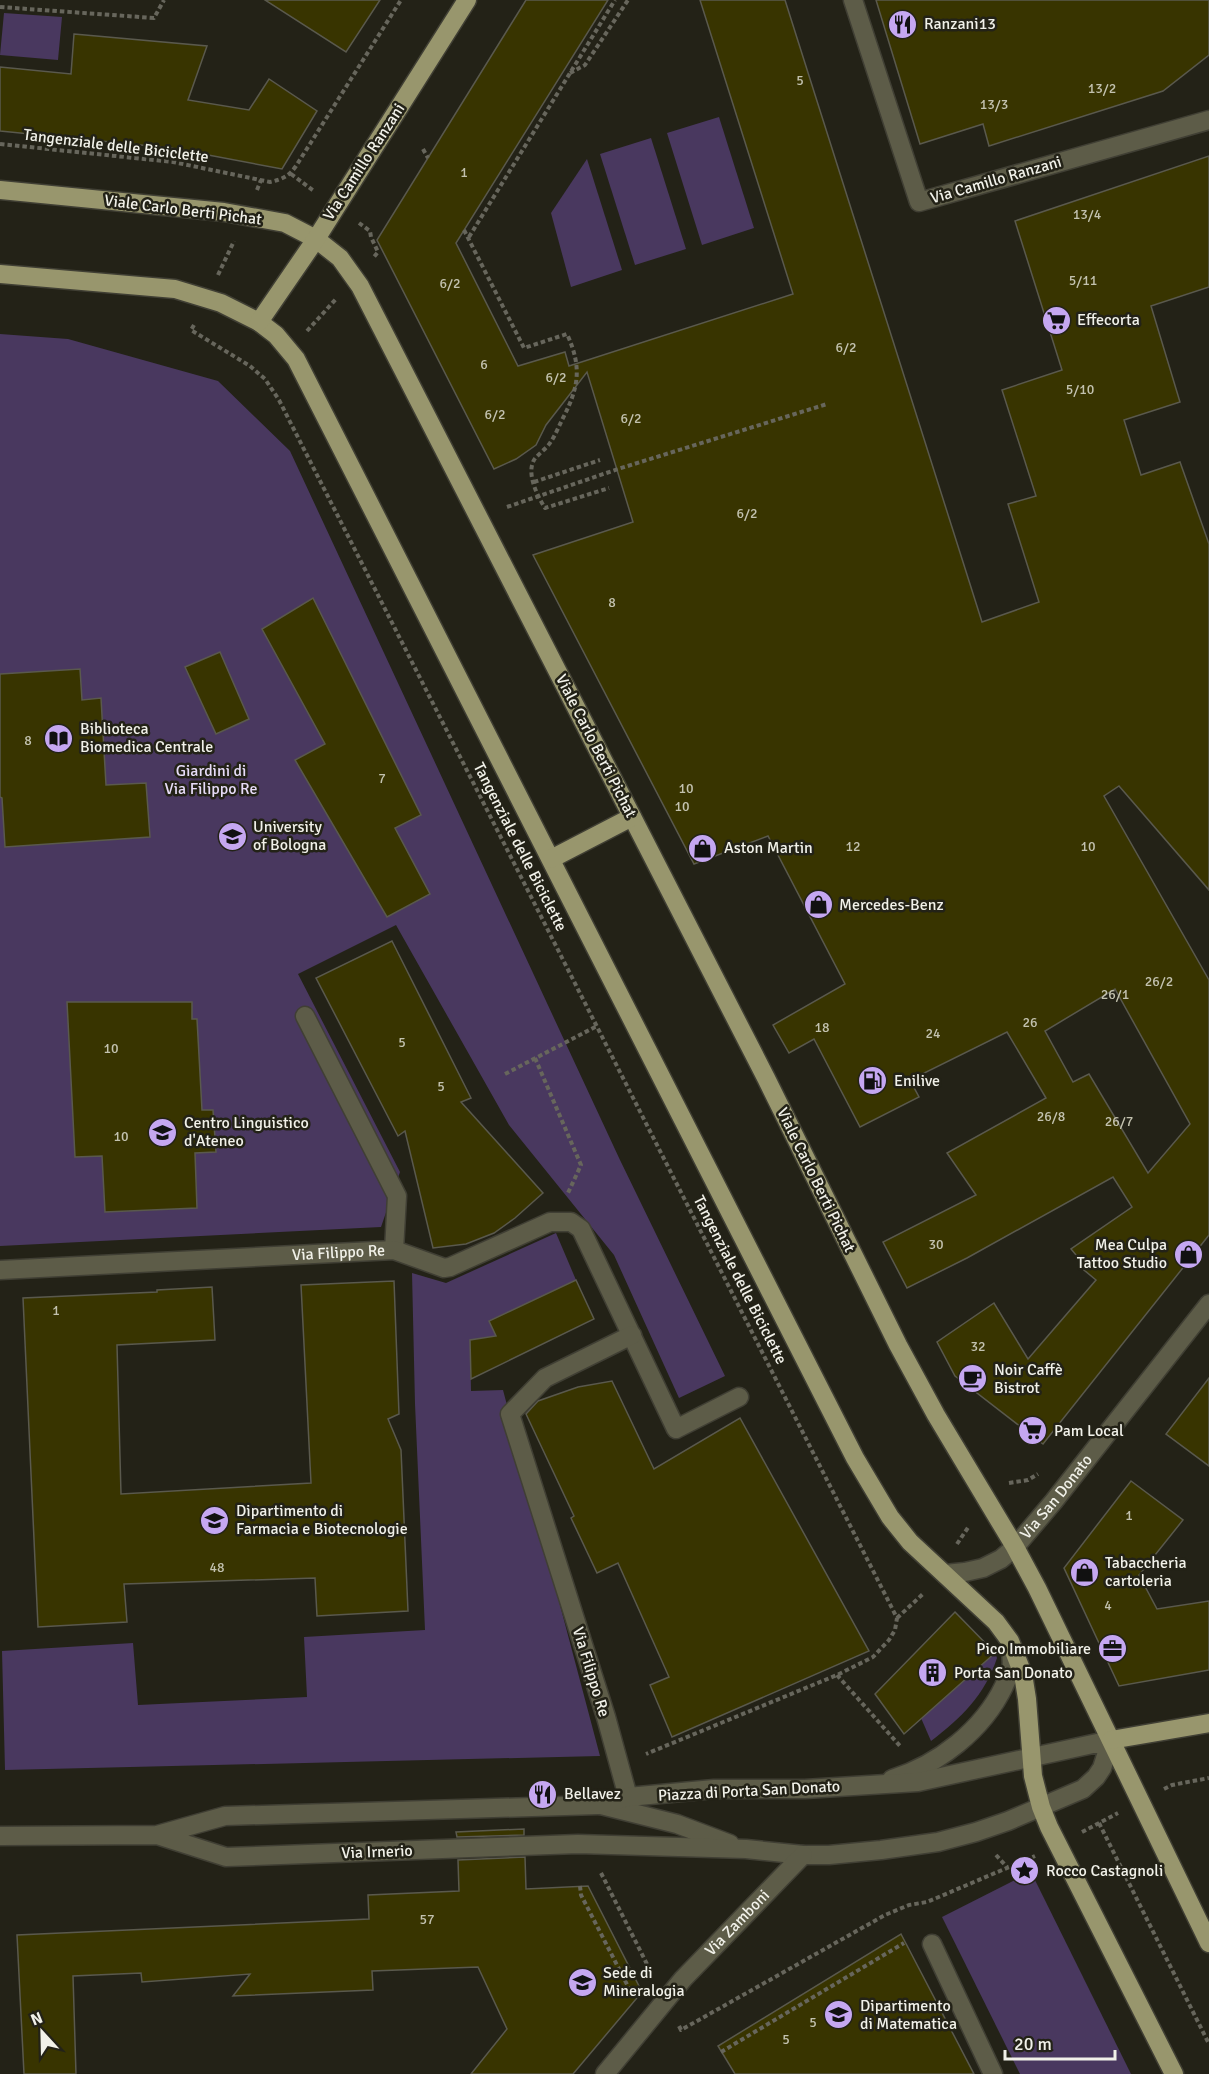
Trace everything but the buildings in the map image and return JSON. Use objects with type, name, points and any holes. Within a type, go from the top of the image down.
[{"type":"main road","name":"Via Camillo Ranzani","points":[[259,322],[316,239],[467,0]]},
{"type":"main road","name":"Viale Carlo Berti Pichat","points":[[0,190],[224,212],[285,224],[316,239],[340,258],[355,278],[766,1078],[898,1345],[936,1415],[1015,1547]]},
{"type":"main road","points":[[0,274],[175,289],[221,303],[259,322],[290,350],[855,1458],[890,1517],[910,1542],[996,1622],[1010,1641],[1023,1674],[1031,1758],[1036,1793],[1041,1807],[1174,2074]]},
{"type":"main road","points":[[551,859],[632,817]]},
{"type":"main road","points":[[1015,1547],[1209,1943]]},
{"type":"main road","points":[[1111,1740],[1209,1724]]},
{"type":"street","name":"Via Camillo Ranzani","points":[[853,0],[919,202],[1209,120]]},
{"type":"street","points":[[306,1016],[397,1196],[394,1250]]},
{"type":"street","name":"Via Filippo Re","points":[[0,1270],[394,1250],[444,1268],[550,1222],[571,1222],[581,1229],[676,1429],[739,1396]]},
{"type":"street","name":"Via San Donato","points":[[1015,1547],[1209,1305]]},
{"type":"street","name":"Via Filippo Re","points":[[628,1797],[606,1717],[510,1414],[545,1378],[632,1335]]},
{"type":"street","points":[[945,1574],[983,1568],[1015,1547]]},
{"type":"street","name":"Piazza di Porta San Donato","points":[[875,1785],[904,1776],[946,1753],[980,1721],[995,1704],[1011,1669],[1010,1641]]},
{"type":"street","name":"Piazza di Porta San Donato","points":[[598,1804],[628,1797],[714,1789],[805,1789],[918,1782],[1111,1740]]},
{"type":"street","name":"Piazza di Porta San Donato","points":[[600,1844],[746,1849],[803,1855],[860,1852],[938,1842],[976,1832],[1083,1789],[1102,1768],[1111,1740]]},
{"type":"street","name":"Piazza di Porta San Donato","points":[[598,1804],[677,1824],[746,1849]]},
{"type":"street","name":"Via Irnerio","points":[[0,1836],[157,1835],[225,1816],[598,1804]]},
{"type":"street","name":"Via Irnerio","points":[[157,1835],[226,1857],[600,1844]]},
{"type":"street","name":"Via Zamboni","points":[[605,2074],[683,1979],[803,1855]]},
{"type":"street","points":[[932,1944],[993,2074]]},
{"type":"path","points":[[0,7],[154,18],[164,0]]},
{"type":"path","points":[[261,180],[270,182],[291,174],[400,0]]},
{"type":"path","points":[[468,237],[615,0]]},
{"type":"path","points":[[570,73],[585,65],[628,0]]},
{"type":"path","name":"Tangenziale delle Biciclette","points":[[0,144],[173,162],[261,180],[191,330],[234,354],[265,379],[279,400],[897,1618],[895,1630],[889,1640],[873,1657],[837,1675],[618,1765]]},
{"type":"path","points":[[423,149],[428,158]]},
{"type":"path","points":[[464,230],[524,348],[567,334],[576,360],[578,378],[570,405],[551,442],[533,461],[532,474],[538,497],[545,508],[609,488]]},
{"type":"path","points":[[265,379],[378,252],[370,237],[370,231]]},
{"type":"path","points":[[507,507],[618,469],[827,404]]},
{"type":"path","points":[[534,482],[600,460]]},
{"type":"path","points":[[505,1074],[597,1026]]},
{"type":"path","points":[[536,1058],[581,1166]]},
{"type":"path","points":[[837,1675],[907,1754]]},
{"type":"path","points":[[1172,1785],[1209,1778]]},
{"type":"path","points":[[1099,1823],[1209,2044]]},
{"type":"path","points":[[681,2030],[885,1915],[909,1905],[927,1902],[1028,1859]]},
{"type":"path","points":[[596,1863],[654,1977]]},
{"type":"path","points":[[579,1886],[581,1895],[636,1999]]},
{"type":"path","points":[[721,2052],[906,1942]]},
{"type":"green space","points":[[4,13],[62,17],[58,60],[0,55]]},
{"type":"green space","points":[[719,117],[754,228],[702,245],[667,133]]},
{"type":"green space","points":[[651,138],[686,249],[635,265],[600,154]]},
{"type":"green space","points":[[587,159],[622,270],[571,287],[551,213]]},
{"type":"green space","name":"Giardini di Via Filippo Re","points":[[0,334],[68,339],[218,381],[290,451],[620,1160],[725,1376],[679,1398],[614,1255],[509,1125],[396,925],[298,974],[400,1172],[381,1227],[0,1246]]},
{"type":"green space","points":[[556,1233],[576,1280],[489,1321],[496,1336],[470,1340],[471,1391],[503,1390],[600,1756],[5,1770],[2,1651],[133,1643],[138,1705],[307,1697],[304,1637],[425,1630],[412,1273],[446,1283]]},
{"type":"green space","points":[[995,1653],[997,1658],[992,1671],[971,1705],[931,1741],[921,1718]]},
{"type":"green space","points":[[1031,1872],[1131,2074],[1020,2074],[942,1917]]},
{"type":"place","name":"Ranzani13","points":[[903,24]]},
{"type":"place","name":"Effecorta","points":[[1056,320]]},
{"type":"place","name":"Biblioteca Biomedica Centrale","points":[[59,738]]},
{"type":"place","name":"University of Bologna","points":[[232,836]]},
{"type":"place","name":"Aston Martin","points":[[703,848]]},
{"type":"place","name":"Mercedes-Benz","points":[[818,905]]},
{"type":"place","name":"Enilive","points":[[873,1081]]},
{"type":"place","name":"Centro Linguistico d'Ateneo","points":[[163,1132]]},
{"type":"place","name":"Mea Culpa Tattoo Studio","points":[[1188,1254]]},
{"type":"place","name":"Noir Caffè Bistrot","points":[[973,1379]]},
{"type":"place","name":"Pam Local","points":[[1033,1431]]},
{"type":"place","name":"Dipartimento di Farmacia e Biotecnologie","points":[[215,1520]]},
{"type":"place","name":"Tabaccheria cartoleria","points":[[1084,1572]]},
{"type":"place","name":"Pico Immobiliare","points":[[1112,1649]]},
{"type":"place","name":"Porta San Donato","points":[[933,1673]]},
{"type":"place","name":"Bellavez","points":[[543,1794]]},
{"type":"place","name":"Rocco Castagnoli","points":[[1025,1871]]},
{"type":"place","name":"Sede di Mineralogia","points":[[582,1982]]},
{"type":"place","name":"Dipartimento di Matematica","points":[[839,2015]]}]
